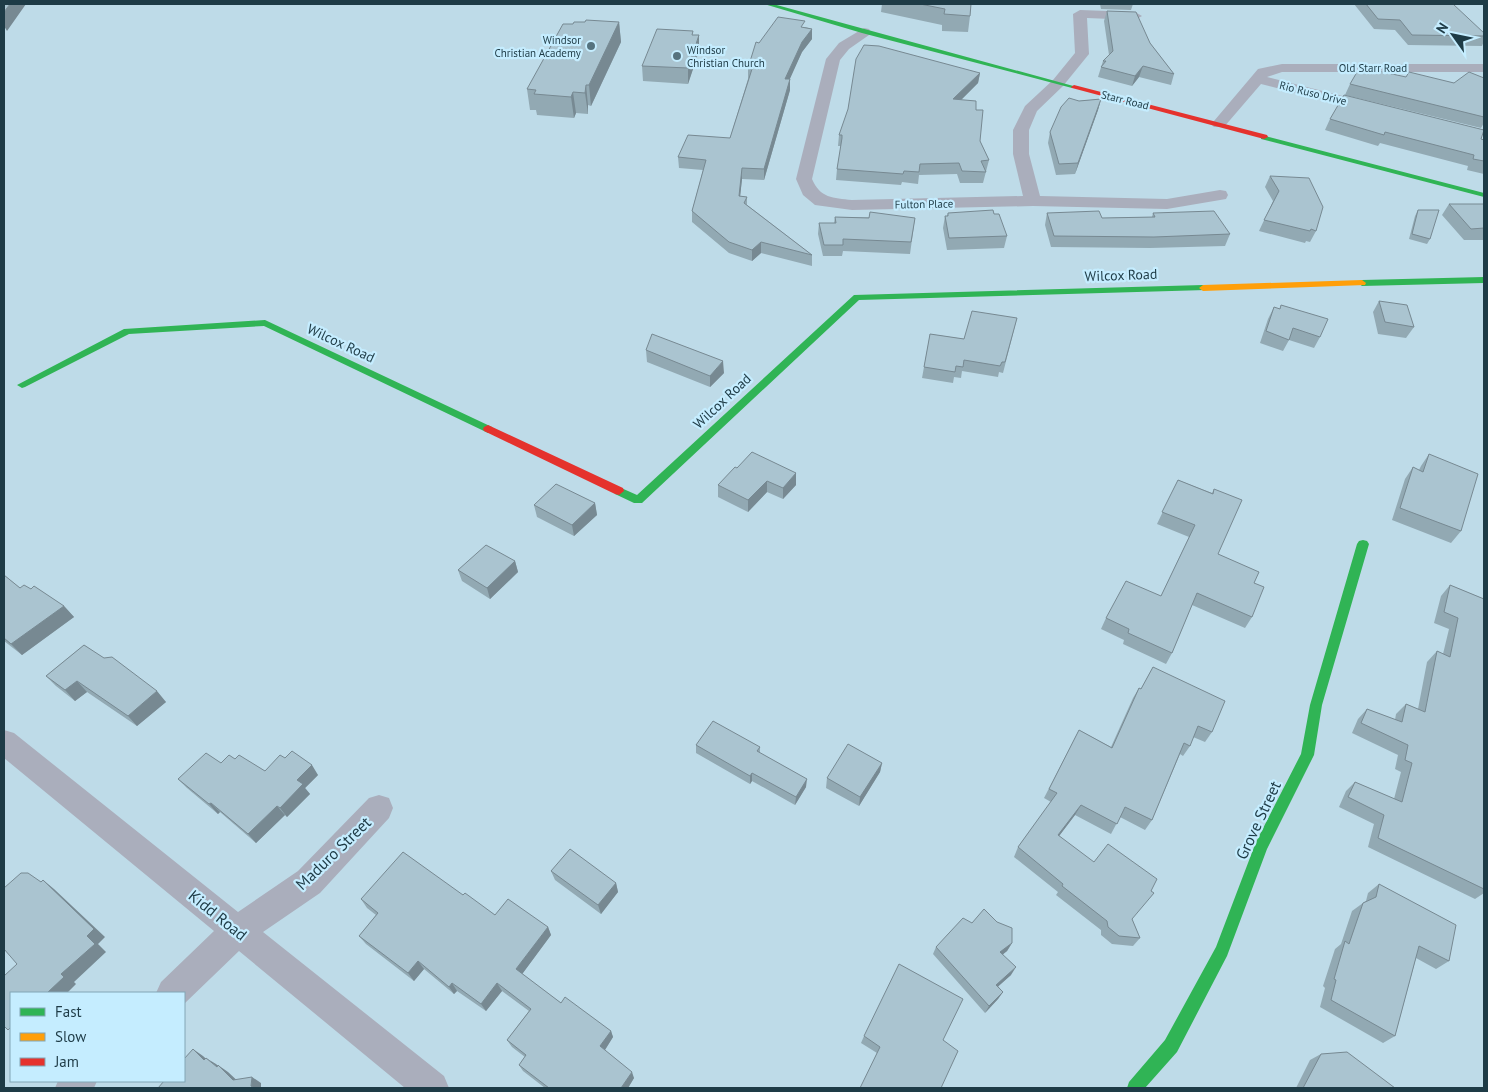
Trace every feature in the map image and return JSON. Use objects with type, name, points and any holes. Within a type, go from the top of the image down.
[{"type":"street","name":"Starr Road","points":[[766,4],[864,32],[1484,195]]},
{"type":"street","points":[[1033,201],[1021,154],[1021,130],[1030,110],[1058,83],[1082,54],[1080,14],[1135,16]]},
{"type":"street","name":"Fulton Place","points":[[864,32],[844,46],[833,58],[804,179],[809,191],[821,201],[852,205],[1033,201],[1167,204],[1220,195]]},
{"type":"street","name":"Old Starr Road","points":[[1261,76],[1282,68],[1484,68]]},
{"type":"street","points":[[1219,124],[1261,76]]},
{"type":"street","name":"Rio Ruso Drive","points":[[1261,76],[1390,112]]},
{"type":"street","name":"Wilcox Road","points":[[22,385],[127,331],[265,323],[638,500],[857,296],[1484,280]]},
{"type":"street","name":"Grove Street","points":[[1135,1088],[1171,1046],[1222,951],[1261,847],[1307,755],[1316,705],[1362,544]]},
{"type":"street","name":"Kidd Road","points":[[4,742],[432,1088]]},
{"type":"street","name":"Maduro Street","points":[[173,992],[238,930],[309,882],[379,808]]},
{"type":"building","points":[[4,4],[10,4],[4,12]]},
{"type":"building","points":[[920,4],[971,4],[970,16],[944,14],[945,9]]},
{"type":"building","points":[[1366,4],[1453,4],[1484,33],[1484,36],[1412,35],[1400,20],[1378,19]]},
{"type":"building","points":[[1107,11],[1136,12],[1150,43],[1174,74],[1143,66],[1135,76],[1101,67],[1106,61],[1103,61],[1113,51]]},
{"type":"building","points":[[778,17],[805,21],[801,27],[812,29],[802,42],[785,79],[790,79],[764,169],[742,168],[739,196],[747,197],[744,203],[812,255],[761,242],[752,250],[729,242],[692,211],[706,160],[678,157],[688,135],[730,138],[752,69],[748,68],[756,42],[759,43]]},
{"type":"building","points":[[586,20],[619,22],[589,85],[586,85],[585,93],[573,92],[571,97],[534,94],[536,90],[527,89],[563,24],[585,22]]},
{"type":"building","points":[[657,29],[693,31],[692,35],[699,35],[688,68],[642,66]]},
{"type":"building","points":[[864,45],[879,46],[980,73],[953,99],[976,101],[976,110],[983,110],[980,141],[989,160],[981,161],[986,172],[962,171],[959,163],[920,164],[919,172],[904,171],[903,174],[837,169],[842,138],[842,135],[839,135],[848,109],[856,59]]},
{"type":"building","points":[[1360,67],[1406,77],[1409,72],[1454,83],[1469,72],[1484,78],[1484,117],[1350,84]]},
{"type":"building","points":[[1344,95],[1484,130],[1481,139],[1484,140],[1484,161],[1473,159],[1474,155],[1385,132],[1384,135],[1330,119]]},
{"type":"building","points":[[1069,98],[1079,101],[1101,99],[1078,163],[1059,164],[1050,132],[1061,107]]},
{"type":"building","points":[[1270,176],[1309,178],[1323,207],[1316,231],[1264,220],[1279,191]]},
{"type":"building","points":[[1449,204],[1484,204],[1484,228],[1471,229]]},
{"type":"building","points":[[993,210],[994,214],[999,214],[1007,236],[949,238],[945,216],[948,216],[948,213]]},
{"type":"building","points":[[1418,210],[1439,210],[1430,239],[1412,234]]},
{"type":"building","points":[[1099,211],[1102,218],[1155,217],[1153,213],[1214,211],[1230,234],[1154,237],[1054,236],[1047,213]]},
{"type":"building","points":[[870,212],[915,218],[911,242],[843,239],[843,245],[824,245],[819,223],[836,223],[835,217],[869,218]]},
{"type":"building","points":[[1379,301],[1407,305],[1414,327],[1385,322]]},
{"type":"building","points":[[1281,305],[1328,319],[1320,337],[1293,328],[1289,340],[1266,331],[1274,307],[1280,309]]},
{"type":"building","points":[[972,311],[1017,318],[1005,362],[1002,362],[1000,366],[964,360],[963,367],[956,366],[955,372],[924,367],[930,334],[964,339]]},
{"type":"building","points":[[652,334],[723,361],[710,376],[646,350]]},
{"type":"building","points":[[752,452],[796,473],[783,488],[767,481],[748,500],[718,485]]},
{"type":"building","points":[[1429,454],[1478,474],[1461,531],[1400,508],[1413,467],[1423,472]]},
{"type":"building","points":[[1178,480],[1213,494],[1214,489],[1242,500],[1218,554],[1259,572],[1254,583],[1264,587],[1252,617],[1197,593],[1172,653],[1128,633],[1129,629],[1106,618],[1126,581],[1161,596],[1195,525],[1162,512]]},
{"type":"building","points":[[556,484],[595,503],[572,525],[534,505]]},
{"type":"building","points":[[486,545],[515,561],[487,588],[458,570]]},
{"type":"building","points":[[4,575],[20,588],[24,585],[31,589],[34,586],[64,606],[11,644],[4,638]]},
{"type":"building","points":[[1450,585],[1484,599],[1484,889],[1378,838],[1384,815],[1348,797],[1355,782],[1402,802],[1412,763],[1405,760],[1408,745],[1361,723],[1367,709],[1402,722],[1406,704],[1425,712],[1437,651],[1450,657],[1458,618],[1444,612]]},
{"type":"building","points":[[84,645],[104,658],[112,657],[157,691],[128,716],[77,681],[65,690],[46,676]]},
{"type":"building","points":[[1153,667],[1225,701],[1212,732],[1198,726],[1190,746],[1184,743],[1152,820],[1125,807],[1117,824],[1081,805],[1058,835],[1094,862],[1108,844],[1157,879],[1151,891],[1154,893],[1132,919],[1140,938],[1119,936],[1108,927],[1107,921],[1062,886],[1063,884],[1018,847],[1057,793],[1049,789],[1079,730],[1112,748],[1139,688],[1141,689]]},
{"type":"building","points":[[713,721],[760,747],[757,751],[807,779],[796,797],[752,773],[750,776],[696,745]]},
{"type":"building","points":[[848,744],[882,763],[860,797],[827,778]]},
{"type":"building","points":[[292,751],[312,765],[297,780],[303,784],[280,808],[277,806],[248,834],[211,803],[209,804],[178,779],[206,753],[221,763],[229,755],[235,759],[239,755],[265,771],[280,755],[285,758]]},
{"type":"building","points":[[570,849],[616,883],[598,905],[551,871]]},
{"type":"building","points":[[403,852],[463,895],[465,893],[495,915],[508,899],[548,927],[516,969],[561,1003],[565,997],[611,1031],[600,1046],[632,1072],[621,1088],[549,1088],[519,1065],[526,1055],[507,1040],[531,1009],[497,983],[481,1004],[452,983],[449,987],[418,961],[408,973],[359,936],[378,913],[361,899]]},
{"type":"building","points":[[21,873],[28,873],[41,882],[43,880],[94,929],[87,936],[95,944],[61,974],[64,977],[48,992],[10,992],[10,1028],[8,1030],[4,1026],[4,976],[17,964],[4,949],[4,888]]},
{"type":"building","points":[[1379,884],[1456,925],[1449,961],[1419,946],[1395,1036],[1331,1000],[1336,980],[1334,979],[1345,941],[1349,944],[1363,903],[1376,897]]},
{"type":"building","points":[[984,909],[997,922],[1012,928],[1012,943],[1000,952],[1016,967],[996,985],[1003,992],[989,1006],[936,947],[963,918],[972,923]]},
{"type":"building","points":[[899,964],[963,999],[943,1040],[958,1051],[941,1088],[860,1088],[880,1047],[864,1036]]},
{"type":"building","points":[[193,1049],[204,1060],[206,1058],[217,1067],[218,1065],[233,1080],[252,1077],[251,1086],[254,1088],[158,1088],[163,1082],[185,1082],[185,1058]]},
{"type":"building","points":[[1347,1052],[1395,1088],[1303,1088],[1321,1054]]},
{"type":"traffic: fast","points":[[767,4],[864,32],[1074,87]]},
{"type":"traffic: fast","points":[[1264,137],[1484,195]]},
{"type":"traffic: fast","points":[[1362,283],[1484,280]]},
{"type":"traffic: fast","points":[[619,491],[638,500],[857,297],[1203,288]]},
{"type":"traffic: fast","points":[[22,385],[127,331],[265,323],[488,429]]},
{"type":"traffic: fast","points":[[1135,1088],[1171,1046],[1222,951],[1261,847],[1307,755],[1316,705],[1363,544]]},
{"type":"traffic: slow","points":[[1203,288],[1362,283]]},
{"type":"traffic: jam","points":[[1074,87],[1264,137]]},
{"type":"traffic: jam","points":[[488,429],[619,491]]},
{"type":"place","name":"Windsor Christian Academy","points":[[591,46]]},
{"type":"place","name":"Windsor Christian Church","points":[[677,56]]}]
